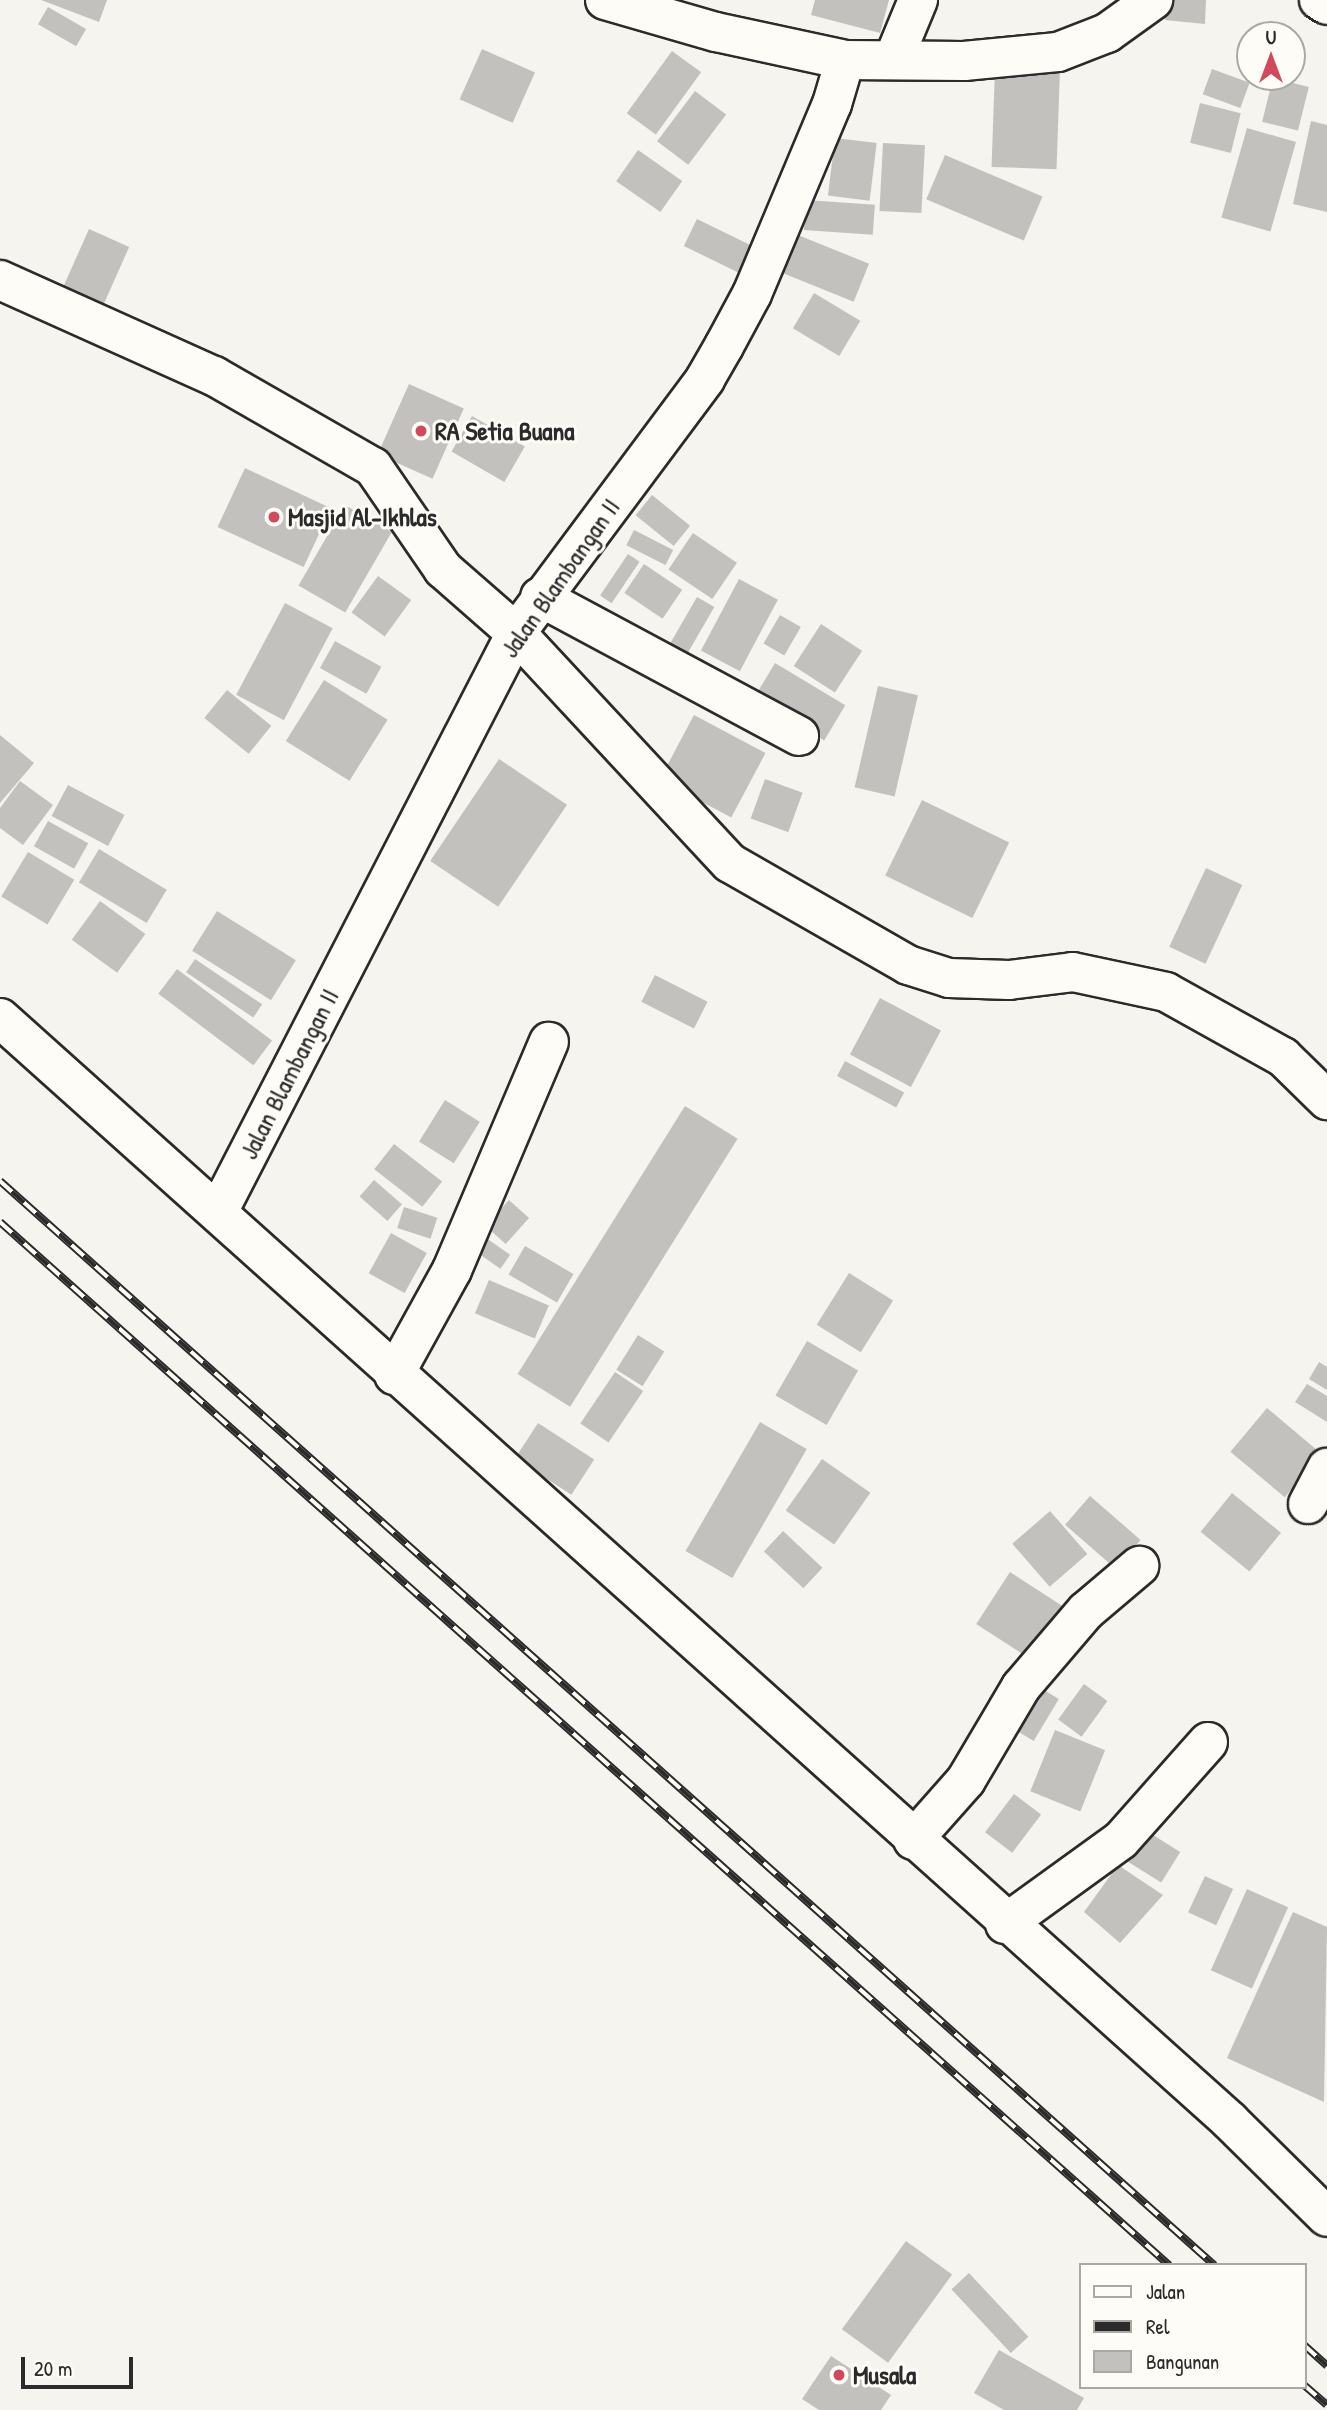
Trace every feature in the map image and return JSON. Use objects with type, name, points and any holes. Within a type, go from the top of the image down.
[{"type":"street","points":[[894,58],[918,0]]},
{"type":"street","points":[[612,1],[716,32],[845,60],[894,58],[964,61],[1058,52],[1107,33],[1153,0]]},
{"type":"street","points":[[1319,0],[1327,5]]},
{"type":"street","name":"Jalan Blambangan II","points":[[218,1212],[516,633],[540,597],[705,379],[724,346],[752,294],[832,104],[845,60]]},
{"type":"street","points":[[0,280],[214,376],[373,467],[443,569],[516,633],[730,863],[908,965],[949,978],[1009,980],[1073,972],[1166,992],[1283,1057],[1327,1100]]},
{"type":"street","points":[[540,597],[799,736]]},
{"type":"street","points":[[0,1018],[1006,1924],[1230,2121],[1327,2217]]},
{"type":"street","points":[[394,1375],[452,1270],[550,1042]]},
{"type":"street","points":[[1308,1504],[1327,1468]]},
{"type":"street","points":[[913,1840],[966,1780],[1021,1687],[1086,1611],[1139,1566]]},
{"type":"street","points":[[1006,1924],[1122,1840],[1208,1742]]},
{"type":"building","points":[[41,0],[107,0],[99,22]]},
{"type":"building","points":[[815,0],[889,0],[880,33],[811,15]]},
{"type":"building","points":[[1166,0],[1206,0],[1205,24],[1165,20]]},
{"type":"building","points":[[48,7],[86,29],[76,46],[38,24]]},
{"type":"building","points":[[482,49],[535,73],[513,123],[460,99]]},
{"type":"building","points":[[672,51],[701,72],[656,134],[627,113]]},
{"type":"building","points":[[995,68],[1060,70],[1057,169],[992,167]]},
{"type":"building","points":[[1212,69],[1236,78],[1236,91],[1247,91],[1240,108],[1203,94]]},
{"type":"building","points":[[1306,86],[1309,87],[1298,131],[1262,122],[1270,91],[1306,91]]},
{"type":"building","points":[[695,91],[726,114],[688,165],[657,141]]},
{"type":"building","points":[[1200,103],[1241,113],[1231,153],[1190,143]]},
{"type":"building","points":[[1311,121],[1327,125],[1327,212],[1293,204]]},
{"type":"building","points":[[1247,128],[1296,142],[1270,231],[1221,217]]},
{"type":"building","points":[[835,138],[877,143],[870,201],[828,196]]},
{"type":"building","points":[[883,143],[925,145],[921,213],[879,211]]},
{"type":"building","points":[[638,150],[682,181],[660,212],[616,181]]},
{"type":"building","points":[[945,155],[1043,196],[1024,241],[926,199]]},
{"type":"building","points":[[806,200],[875,205],[873,235],[804,230]]},
{"type":"building","points":[[697,219],[752,246],[739,273],[684,246]]},
{"type":"building","points":[[89,229],[129,247],[103,306],[63,288]]},
{"type":"building","points":[[793,233],[869,264],[854,302],[778,271]]},
{"type":"building","points":[[814,293],[860,321],[839,356],[793,328]]},
{"type":"building","name":"RA Setia Buana","points":[[409,384],[464,408],[432,479],[378,454]]},
{"type":"building","points":[[472,416],[525,446],[504,482],[452,452]]},
{"type":"building","name":"Masjid Al-Ikhlas","points":[[245,468],[331,508],[304,567],[218,527]]},
{"type":"building","points":[[652,495],[690,526],[674,546],[636,515]]},
{"type":"building","points":[[345,505],[392,532],[345,613],[298,586]]},
{"type":"building","points":[[634,530],[673,550],[665,565],[626,545]]},
{"type":"building","points":[[693,533],[737,563],[712,599],[668,569]]},
{"type":"building","points":[[628,554],[640,562],[612,603],[600,595]]},
{"type":"building","points":[[644,564],[682,590],[663,619],[624,593]]},
{"type":"building","points":[[378,576],[411,600],[385,637],[352,612]]},
{"type":"building","points":[[739,579],[778,600],[740,671],[701,651]]},
{"type":"building","points":[[697,597],[714,607],[685,658],[668,648]]},
{"type":"building","points":[[285,603],[333,628],[284,720],[236,695]]},
{"type":"building","points":[[780,615],[801,627],[784,656],[764,644]]},
{"type":"building","points":[[821,624],[862,651],[835,693],[794,666]]},
{"type":"building","points":[[335,641],[381,667],[366,694],[320,668]]},
{"type":"building","points":[[775,663],[845,705],[824,740],[754,698]]},
{"type":"building","points":[[324,680],[388,720],[349,781],[286,741]]},
{"type":"building","points":[[878,686],[918,695],[895,797],[855,787]]},
{"type":"building","points":[[227,690],[271,726],[249,754],[204,718]]},
{"type":"building","points":[[694,715],[766,753],[731,817],[660,779]]},
{"type":"building","points":[[0,735],[34,763],[0,803]]},
{"type":"building","points":[[499,759],[567,805],[498,907],[430,861]]},
{"type":"building","points":[[765,779],[803,793],[788,832],[751,818]]},
{"type":"building","points":[[20,781],[53,805],[23,845],[0,828],[0,808]]},
{"type":"building","points":[[68,785],[125,815],[108,846],[52,816]]},
{"type":"building","points":[[922,800],[1009,843],[972,918],[885,875]]},
{"type":"building","points":[[48,821],[88,843],[74,869],[34,846]]},
{"type":"building","points":[[99,849],[167,890],[147,923],[79,882]]},
{"type":"building","points":[[28,852],[74,880],[48,924],[1,897]]},
{"type":"building","points":[[1206,868],[1242,885],[1205,964],[1169,947]]},
{"type":"building","points":[[100,901],[145,934],[117,973],[72,940]]},
{"type":"building","points":[[217,911],[296,960],[271,1000],[192,951]]},
{"type":"building","points":[[195,959],[262,1004],[253,1018],[186,972]]},
{"type":"building","points":[[177,969],[272,1041],[253,1065],[158,994]]},
{"type":"building","points":[[655,975],[708,1002],[694,1029],[641,1002]]},
{"type":"building","points":[[880,998],[941,1030],[911,1087],[850,1055]]},
{"type":"building","points":[[845,1061],[904,1092],[896,1107],[837,1076]]},
{"type":"building","points":[[445,1100],[480,1122],[454,1163],[419,1142]]},
{"type":"building","points":[[685,1106],[738,1139],[570,1407],[518,1374]]},
{"type":"building","points":[[394,1144],[442,1182],[422,1207],[374,1169]]},
{"type":"building","points":[[374,1180],[402,1204],[387,1221],[360,1197]]},
{"type":"building","points":[[509,1200],[529,1218],[506,1244],[486,1226]]},
{"type":"building","points":[[404,1207],[437,1218],[430,1239],[397,1228]]},
{"type":"building","points":[[391,1233],[427,1253],[405,1293],[369,1273]]},
{"type":"building","points":[[479,1233],[510,1255],[500,1269],[469,1247]]},
{"type":"building","points":[[525,1246],[573,1274],[557,1303],[508,1275]]},
{"type":"building","points":[[849,1273],[893,1301],[861,1352],[817,1325]]},
{"type":"building","points":[[489,1280],[549,1305],[535,1339],[475,1313]]},
{"type":"building","points":[[638,1335],[664,1351],[643,1386],[616,1370]]},
{"type":"building","points":[[807,1341],[858,1370],[827,1425],[776,1396]]},
{"type":"building","points":[[1319,1362],[1327,1367],[1327,1390],[1309,1379]]},
{"type":"building","points":[[615,1372],[643,1391],[609,1442],[580,1423]]},
{"type":"building","points":[[1307,1384],[1327,1396],[1327,1422],[1295,1402]]},
{"type":"building","points":[[1267,1408],[1321,1454],[1285,1497],[1230,1452]]},
{"type":"building","points":[[760,1422],[807,1449],[732,1578],[686,1551]]},
{"type":"building","points":[[538,1423],[594,1459],[571,1495],[515,1458]]},
{"type":"building","points":[[822,1459],[870,1493],[834,1544],[786,1511]]},
{"type":"building","points":[[1232,1493],[1281,1533],[1249,1572],[1201,1532]]},
{"type":"building","points":[[1090,1496],[1141,1540],[1116,1569],[1065,1525]]},
{"type":"building","points":[[1050,1511],[1087,1554],[1050,1587],[1012,1544]]},
{"type":"building","points":[[783,1531],[822,1568],[803,1588],[764,1551]]},
{"type":"building","points":[[1010,1572],[1068,1610],[1034,1662],[976,1624]]},
{"type":"building","points":[[1034,1684],[1059,1699],[1034,1741],[1009,1726]]},
{"type":"building","points":[[1084,1684],[1107,1701],[1082,1737],[1058,1720]]},
{"type":"building","points":[[1055,1730],[1105,1750],[1080,1811],[1030,1791]]},
{"type":"building","points":[[1014,1794],[1041,1814],[1012,1853],[985,1832]]},
{"type":"building","points":[[1137,1825],[1180,1852],[1161,1883],[1118,1856]]},
{"type":"building","points":[[1118,1865],[1163,1895],[1120,1943],[1084,1912]]},
{"type":"building","points":[[1205,1876],[1233,1889],[1216,1925],[1188,1912]]},
{"type":"building","points":[[1247,1889],[1288,1907],[1252,1989],[1211,1970]]},
{"type":"building","points":[[1293,1912],[1327,1927],[1324,2102],[1227,2058]]},
{"type":"building","points":[[906,2241],[952,2275],[888,2363],[842,2329]]},
{"type":"building","points":[[969,2273],[1028,2337],[1011,2353],[951,2289]]},
{"type":"building","points":[[999,2350],[1084,2398],[1077,2410],[1004,2410],[974,2393]]},
{"type":"building","name":"Musala","points":[[831,2356],[891,2395],[881,2410],[819,2410],[802,2399]]},
{"type":"railway","points":[[0,1181],[1212,2263]]},
{"type":"railway","points":[[0,1222],[1167,2263]]},
{"type":"railway","points":[[1306,2347],[1327,2366]]},
{"type":"railway","points":[[1306,2387],[1327,2405]]},
{"type":"place","name":"RA Setia Buana","points":[[421,431]]},
{"type":"place","name":"Masjid Al-Ikhlas","points":[[274,517]]},
{"type":"place","name":"Musala","points":[[839,2375]]}]
